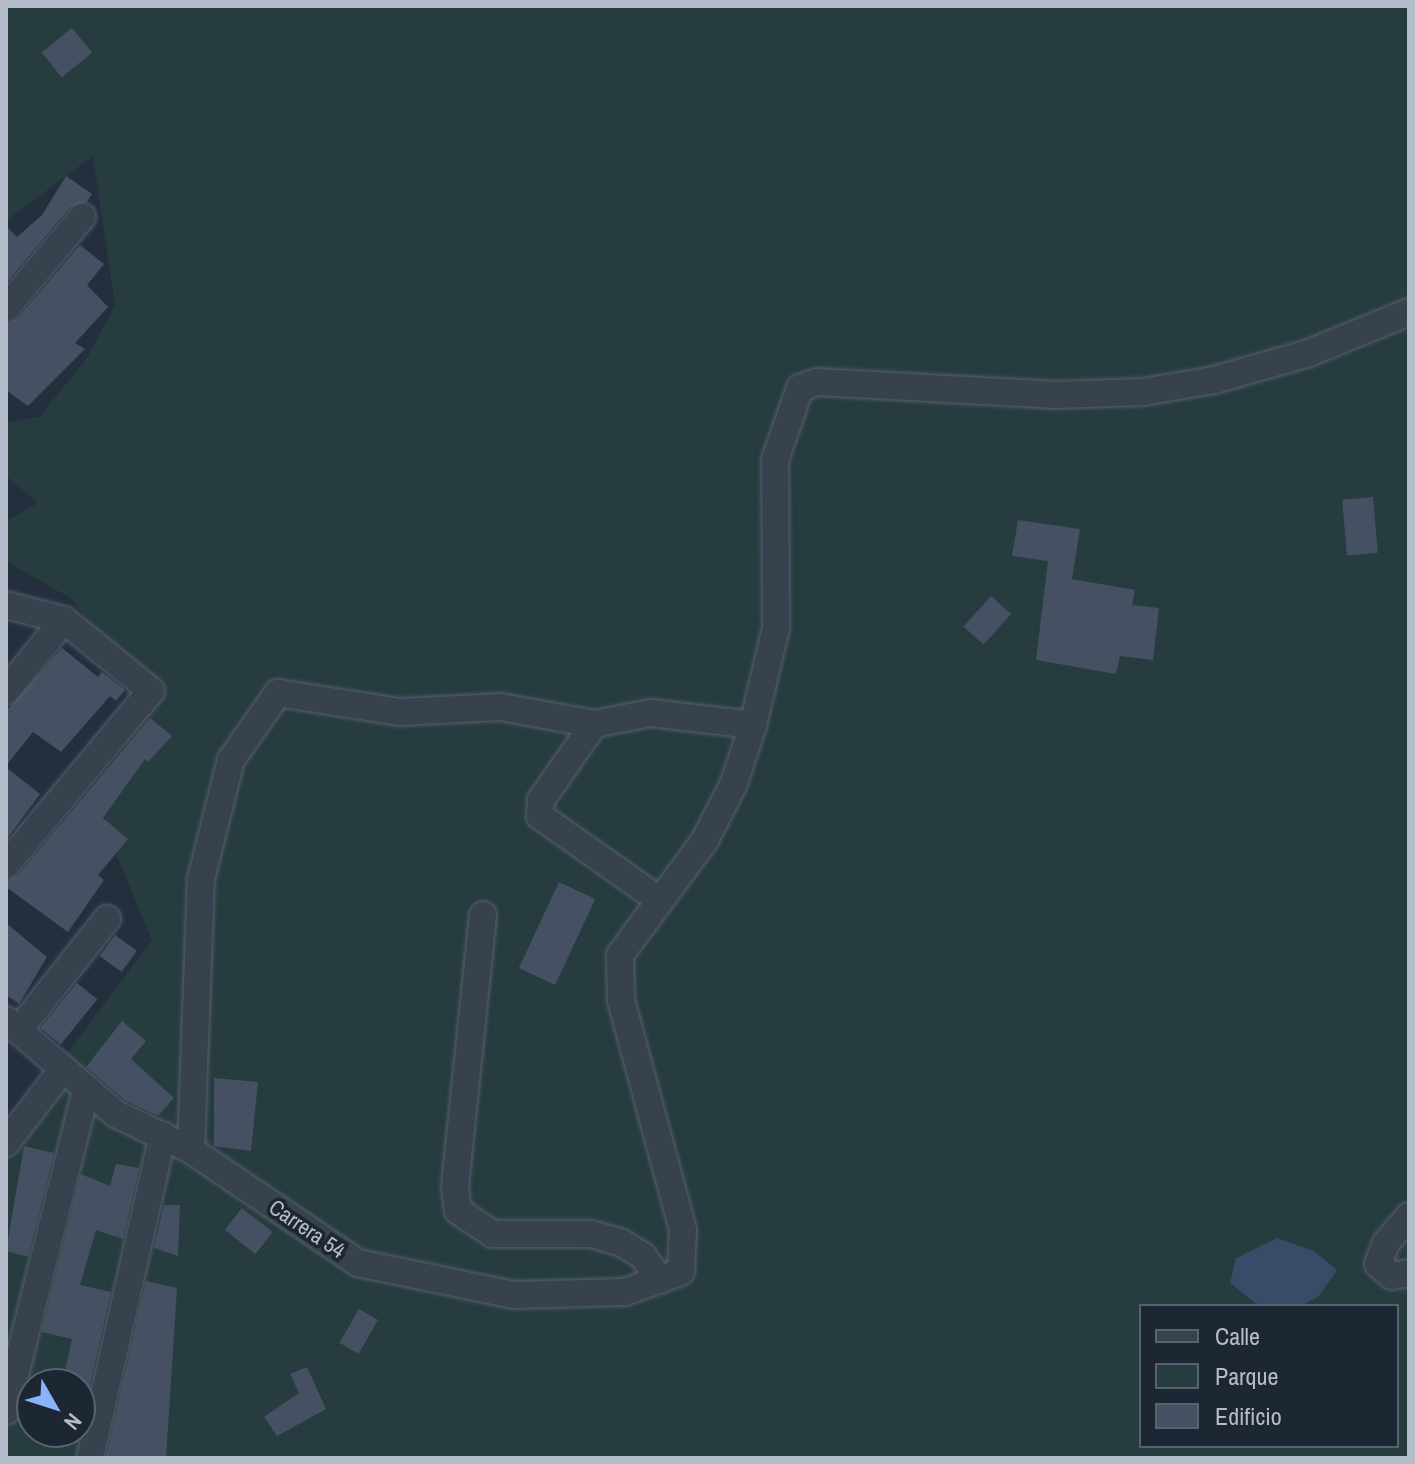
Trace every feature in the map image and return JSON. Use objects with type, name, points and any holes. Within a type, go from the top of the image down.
[{"type":"street","points":[[6,308],[82,217]]},
{"type":"street","points":[[483,915],[458,1155],[458,1211],[493,1234],[577,1233],[622,1243],[643,1256],[659,1280],[681,1272],[686,1250],[617,973],[620,955],[705,840],[734,783],[753,725],[776,628],[775,460],[800,388],[817,382],[1054,395],[1143,392],[1214,380],[1309,353],[1409,312]]},
{"type":"street","points":[[6,605],[64,620],[151,691],[6,865]]},
{"type":"street","points":[[6,691],[64,620]]},
{"type":"street","points":[[191,1150],[201,879],[231,760],[278,693],[399,712],[501,707],[594,724],[651,713],[753,725]]},
{"type":"street","points":[[594,724],[541,800],[540,816],[659,900]]},
{"type":"street","points":[[13,1025],[107,919]]},
{"type":"street","name":"Carrera 54","points":[[13,1025],[116,1114],[191,1150],[358,1263],[385,1273],[514,1295],[625,1292],[659,1280]]},
{"type":"street","points":[[6,1143],[63,1069]]},
{"type":"street","points":[[6,1411],[86,1089]]},
{"type":"street","points":[[90,1458],[163,1135]]},
{"type":"street","points":[[1409,1216],[1386,1243],[1378,1264],[1392,1276],[1409,1273]]},
{"type":"green space","points":[[6,6],[1409,6],[1409,1458],[6,1458],[6,1135],[152,940],[103,823],[142,687],[70,598],[6,561],[6,521],[38,503],[6,476],[6,423],[39,417],[87,358],[115,305],[93,156],[6,221]]},
{"type":"water","points":[[1277,1238],[1314,1251],[1337,1270],[1319,1296],[1305,1304],[1256,1304],[1230,1283],[1236,1258]]},
{"type":"building","points":[[72,28],[92,53],[62,77],[42,53]]},
{"type":"building","points":[[66,176],[92,194],[87,202],[70,207],[6,283],[6,226],[17,237],[42,215]]},
{"type":"building","points":[[80,245],[104,264],[87,285],[108,307],[75,343],[85,349],[28,406],[6,390],[6,324],[18,318]]},
{"type":"building","points":[[1373,497],[1378,553],[1347,555],[1342,500]]},
{"type":"building","points":[[1018,520],[1080,529],[1072,579],[1135,590],[1132,605],[1159,608],[1153,660],[1120,656],[1116,674],[1036,660],[1048,561],[1012,556]]},
{"type":"building","points":[[991,596],[1011,614],[984,645],[964,626]]},
{"type":"building","points":[[62,648],[98,677],[102,672],[125,690],[116,701],[110,696],[61,752],[33,732],[6,766],[6,711]]},
{"type":"building","points":[[150,718],[172,736],[148,762],[145,759],[103,818],[128,839],[98,875],[104,880],[68,932],[6,887],[6,881],[18,875]]},
{"type":"building","points":[[6,767],[40,794],[6,840]]},
{"type":"building","points":[[559,882],[595,899],[555,985],[519,968]]},
{"type":"building","points":[[6,923],[47,957],[19,1004],[6,995]]},
{"type":"building","points":[[115,935],[137,951],[122,972],[100,956]]},
{"type":"building","points":[[77,983],[97,999],[61,1044],[40,1028]]},
{"type":"building","points":[[122,1021],[146,1041],[131,1059],[174,1098],[158,1116],[125,1100],[86,1067]]},
{"type":"building","points":[[214,1078],[258,1082],[251,1151],[214,1146]]},
{"type":"building","points":[[24,1146],[54,1153],[28,1257],[6,1251]]},
{"type":"building","points":[[116,1164],[139,1168],[123,1239],[96,1230],[80,1285],[111,1292],[94,1368],[66,1368],[72,1339],[42,1332],[81,1174],[110,1186]]},
{"type":"building","points":[[164,1205],[180,1205],[178,1256],[154,1248]]},
{"type":"building","points":[[242,1208],[273,1232],[255,1254],[225,1230]]},
{"type":"building","points":[[146,1281],[177,1288],[166,1458],[106,1458]]},
{"type":"building","points":[[359,1309],[378,1320],[359,1354],[340,1343]]},
{"type":"building","points":[[307,1367],[326,1409],[277,1436],[264,1417],[299,1393],[290,1374]]}]
